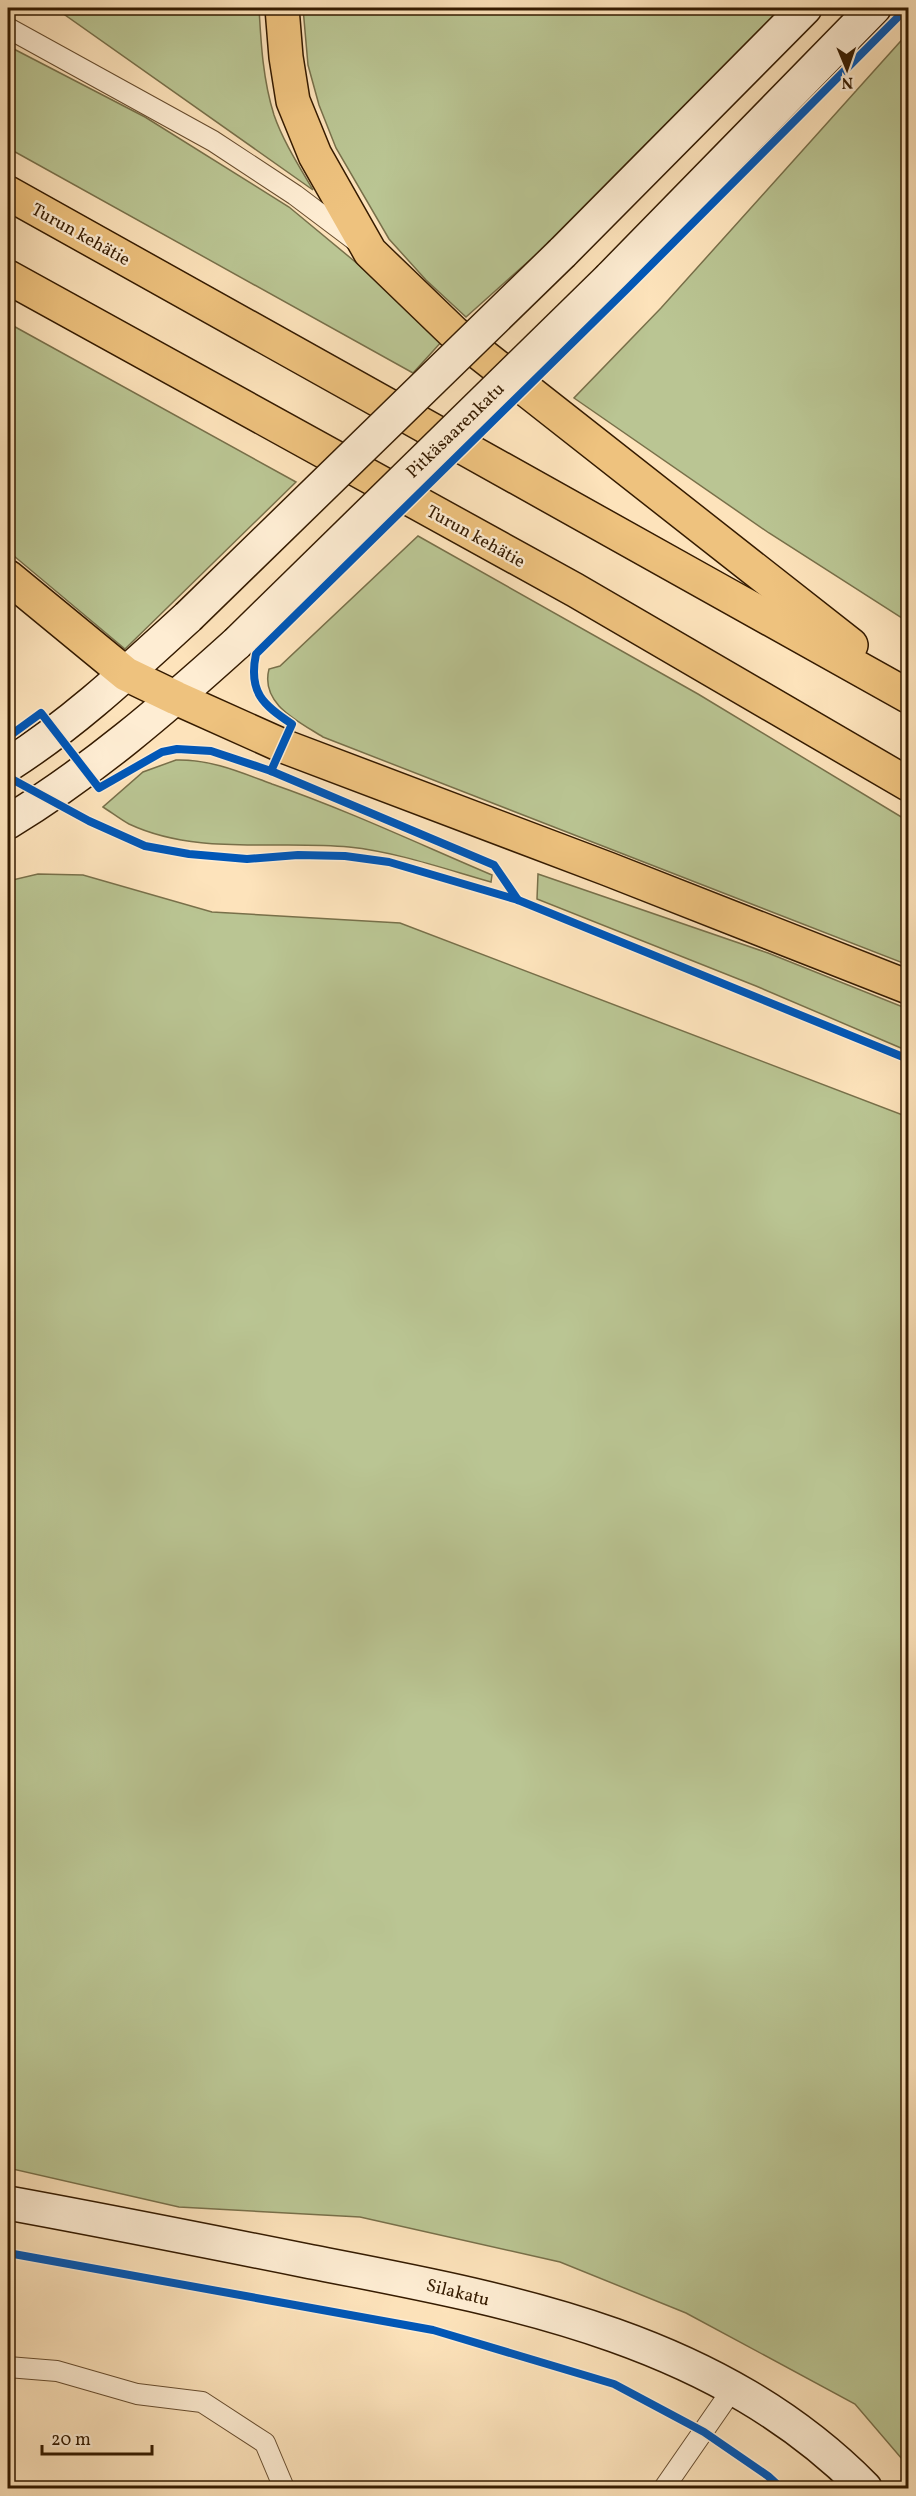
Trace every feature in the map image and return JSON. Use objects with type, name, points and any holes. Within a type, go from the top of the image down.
[{"type":"highway","points":[[282,8],[293,101],[315,155],[370,252],[454,333],[909,690]]},
{"type":"highway","name":"Turun kehätie","points":[[8,193],[909,696]]},
{"type":"highway","name":"Turun kehätie","points":[[8,277],[575,590],[909,784]]},
{"type":"highway","points":[[8,577],[126,674],[176,698],[283,746],[608,869],[909,987]]},
{"type":"street","points":[[8,765],[56,733],[126,674],[188,617],[562,253],[805,8]]},
{"type":"street","name":"Pitkäsaarenkatu","points":[[8,822],[85,770],[176,698],[237,644],[610,278],[874,8]]},
{"type":"street","name":"Silakatu","points":[[8,2203],[434,2285],[574,2321],[626,2338],[693,2366],[734,2387],[780,2417],[843,2466],[865,2488]]},
{"type":"lane","points":[[8,28],[213,141],[296,195],[370,252]]},
{"type":"lane","points":[[8,2367],[57,2371],[137,2394],[202,2402],[265,2443],[284,2488]]},
{"type":"lane","points":[[664,2488],[734,2387]]},
{"type":"green space","points":[[61,8],[259,8],[265,75],[270,102],[287,144],[313,190],[58,10]]},
{"type":"green space","points":[[303,8],[784,8],[567,227],[466,317],[426,280],[389,239],[336,148],[319,105],[308,65]]},
{"type":"green space","points":[[908,33],[908,622],[769,533],[574,398],[661,308]]},
{"type":"green space","points":[[8,46],[145,117],[289,207],[359,265],[443,340],[413,373],[8,148]]},
{"type":"green space","points":[[8,323],[296,482],[125,649],[8,551]]},
{"type":"green space","points":[[418,536],[698,694],[908,821],[908,965],[323,737],[283,710],[270,692],[269,669],[280,666]]},
{"type":"green space","points":[[176,760],[189,760],[225,767],[328,805],[492,875],[491,882],[367,849],[322,845],[237,845],[182,840],[155,834],[129,824],[103,807],[143,772]]},
{"type":"green space","points":[[38,874],[83,875],[212,912],[400,923],[908,1117],[908,2466],[855,2404],[686,2313],[560,2262],[360,2217],[179,2207],[8,2168],[8,881]]},
{"type":"green space","points":[[538,874],[768,953],[908,1009],[908,1051],[756,986],[537,899]]},
{"type":"cycle path","points":[[271,771],[292,724],[266,704],[260,696],[254,678],[256,654],[628,288],[907,8]]},
{"type":"cycle path","points":[[8,737],[41,713],[99,788],[162,752],[177,749],[211,751],[271,771],[494,865],[518,900]]},
{"type":"cycle path","points":[[8,777],[89,821],[145,846],[189,854],[247,859],[298,855],[345,856],[389,862],[518,900],[908,1059]]},
{"type":"cycle path","points":[[8,2253],[433,2330],[614,2384],[704,2432],[768,2476],[781,2488]]}]
